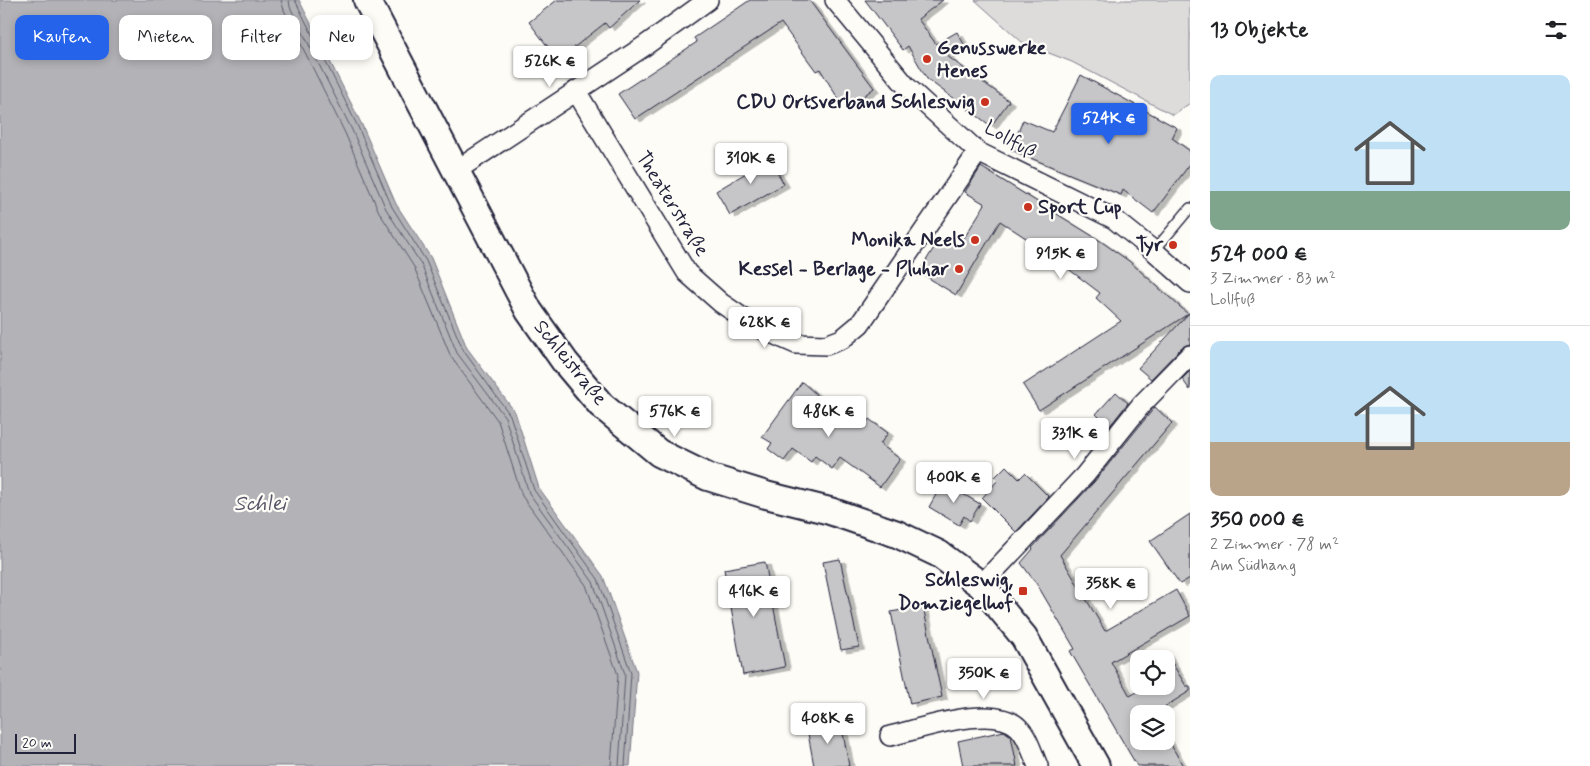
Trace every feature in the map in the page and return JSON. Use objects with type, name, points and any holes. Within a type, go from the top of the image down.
[{"type":"street","name":"Schleistraße","points":[[367,0],[457,170],[529,312],[565,362],[600,405],[659,453],[708,477],[766,495],[830,511],[897,534],[939,554],[981,585],[1024,637],[1096,766]]},
{"type":"street","points":[[457,170],[708,0]]},
{"type":"street","name":"Lollfuß","points":[[835,0],[906,86],[978,152],[1114,219],[1154,250],[1190,283]]},
{"type":"street","name":"Theaterstraße","points":[[576,91],[687,273],[721,303],[754,326],[796,344],[826,345],[842,339],[860,324],[978,152]]},
{"type":"street","points":[[981,585],[1085,475],[1142,404],[1190,354]]},
{"type":"street","points":[[890,736],[979,716],[1004,718],[1020,728],[1038,766]]},
{"type":"lane","points":[[1154,250],[1190,208]]},
{"type":"shaded area","points":[[975,0],[1190,0],[1190,103],[1173,115],[1072,62],[1023,43]]},
{"type":"water","name":"Schlei","points":[[0,0],[299,0],[310,22],[310,60],[329,60],[362,125],[396,204],[431,258],[467,348],[515,412],[539,488],[603,576],[637,672],[630,766],[0,766]]},
{"type":"building","points":[[557,0],[640,0],[609,28],[605,23],[558,60],[529,22]]},
{"type":"building","points":[[750,0],[809,0],[874,88],[853,104],[848,97],[839,100],[820,69],[816,71],[781,23],[635,119],[618,94],[697,42],[694,38]]},
{"type":"building","points":[[865,0],[943,0],[918,19],[936,44],[957,32],[965,46],[947,56],[1009,101],[991,126],[927,79],[908,46],[903,50]]},
{"type":"building","points":[[1081,75],[1177,128],[1172,138],[1190,151],[1190,164],[1153,213],[1123,190],[1121,195],[1011,150],[1023,120],[1052,132]]},
{"type":"building","points":[[764,150],[784,184],[730,215],[716,191],[756,167],[750,158]]},
{"type":"building","points":[[981,167],[1099,240],[1129,261],[1188,314],[1039,410],[1023,385],[1121,321],[1096,298],[1100,293],[1041,248],[1000,221],[956,295],[919,272],[940,238],[958,248],[985,204],[965,192]]},
{"type":"building","points":[[1190,312],[1190,344],[1182,347],[1151,379],[1138,368]]},
{"type":"building","points":[[1190,371],[1190,390],[1182,379]]},
{"type":"building","points":[[802,382],[816,394],[813,399],[842,419],[845,415],[863,428],[869,419],[888,433],[880,444],[900,459],[880,487],[840,458],[832,469],[815,456],[811,462],[793,449],[784,461],[768,449],[772,443],[762,437]]},
{"type":"building","points":[[1116,392],[1128,403],[1109,427],[1096,414]]},
{"type":"building","points":[[1155,407],[1172,423],[1060,555],[1105,631],[1176,590],[1190,616],[1111,662],[1130,696],[1175,695],[1175,668],[1186,686],[1190,686],[1190,691],[1167,705],[1130,705],[1130,750],[1174,750],[1183,766],[1137,766],[1070,651],[1075,649],[1038,586],[1021,563],[1032,548],[1094,482]]},
{"type":"building","points":[[1006,466],[1019,479],[1025,473],[1049,497],[1016,532],[982,498],[998,480],[995,477]]},
{"type":"building","points":[[943,482],[980,504],[970,521],[964,516],[959,525],[929,507]]},
{"type":"building","points":[[1190,514],[1190,578],[1180,584],[1150,541]]},
{"type":"building","points":[[840,559],[859,647],[841,650],[823,562]]},
{"type":"building","points":[[765,562],[785,667],[743,675],[724,569]]},
{"type":"building","points":[[923,606],[942,697],[910,704],[891,612]]},
{"type":"building","points":[[841,722],[849,766],[814,766],[807,728]]},
{"type":"building","points":[[1004,731],[1011,736],[1017,766],[963,766],[958,741]]},
{"type":"place","name":"Genusswerke Henes","points":[[927,59]]},
{"type":"place","name":"CDU Ortsverband Schleswig","points":[[985,102]]},
{"type":"place","name":"Sport Cup","points":[[1028,207]]},
{"type":"place","name":"Monika Neels","points":[[975,240]]},
{"type":"place","name":"Tyr","points":[[1173,245]]},
{"type":"place","name":"Kessel - Berlage - Pluhar","points":[[959,269]]},
{"type":"place","name":"Schleswig, Domziegelhof","points":[[1023,591]]}]
